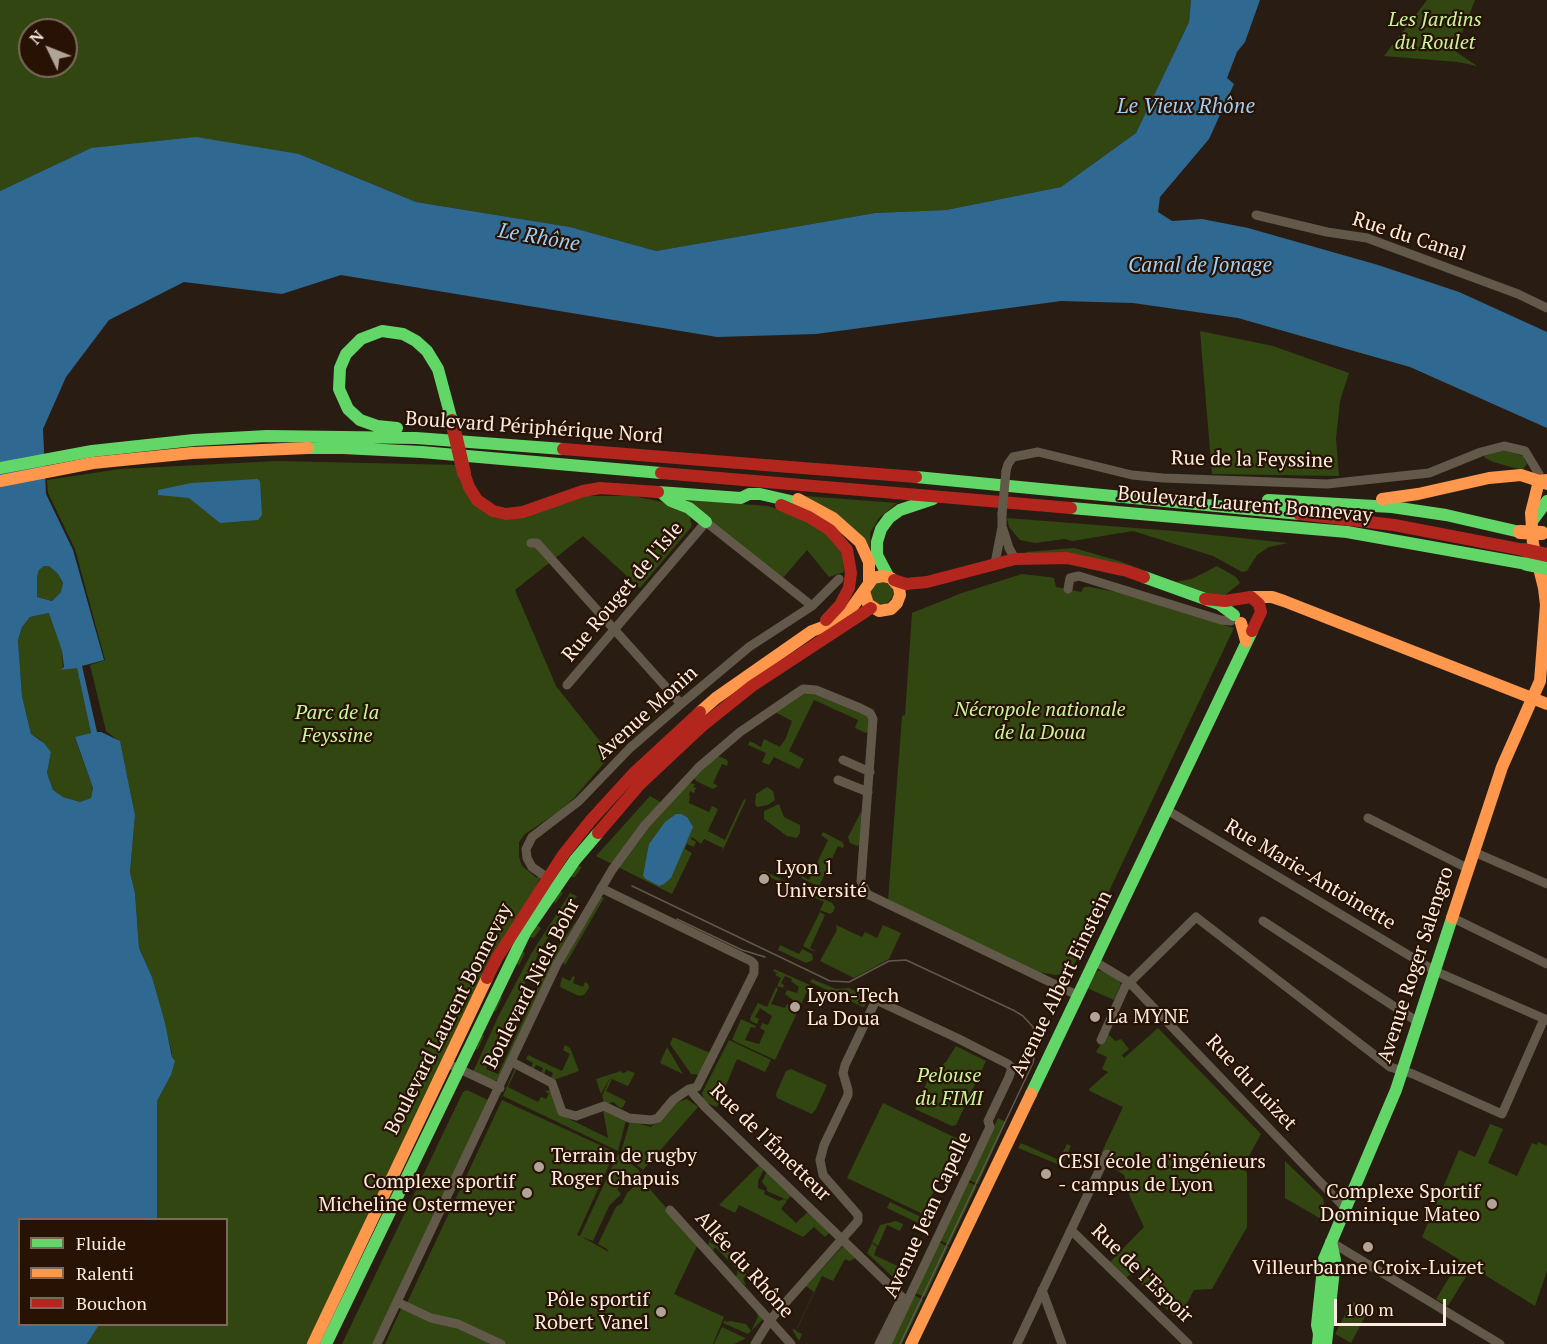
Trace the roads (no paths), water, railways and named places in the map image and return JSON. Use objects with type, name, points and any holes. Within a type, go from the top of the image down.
[{"type":"main road","points":[[482,442],[467,434],[377,426],[360,420],[348,409],[339,388],[340,368],[345,354],[361,339],[382,331],[395,332],[416,341],[438,369],[452,421],[464,472],[469,487],[477,500],[493,511],[506,514],[523,512],[592,489],[768,501],[809,517],[830,530],[847,550],[851,573],[849,588],[835,612],[813,631]]},
{"type":"main road","name":"Boulevard Périphérique Nord","points":[[93,457],[194,440],[267,436],[416,438],[973,482]]},
{"type":"main road","name":"Boulevard Périphérique Nord","points":[[93,457],[263,449],[343,448],[434,453],[938,497]]},
{"type":"main road","points":[[0,468],[93,457]]},
{"type":"main road","points":[[0,481],[93,457]]},
{"type":"main road","points":[[1336,502],[1349,498],[1400,498],[1489,478],[1521,476],[1544,482]]},
{"type":"main road","points":[[770,482],[781,492],[838,522],[860,542],[869,562],[865,600],[871,608]]},
{"type":"main road","name":"Boulevard Laurent Bonnevay","points":[[973,482],[1351,519],[1437,533],[1526,557],[1547,568]]},
{"type":"main road","name":"Avenue Roger Salengro","points":[[1318,1344],[1317,1325],[1324,1259],[1396,1090],[1502,767],[1522,720],[1541,701],[1546,605],[1531,513],[1544,482]]},
{"type":"main road","points":[[660,492],[672,501],[689,508],[706,522]]},
{"type":"main road","points":[[741,498],[749,494],[771,496],[808,505]]},
{"type":"main road","points":[[1129,498],[1143,494],[1336,502],[1416,510],[1535,531],[1534,518],[1547,501]]},
{"type":"main road","points":[[899,599],[900,591],[877,555],[878,535],[885,523],[900,510],[938,497]]},
{"type":"main road","name":"Boulevard Laurent Bonnevay","points":[[938,497],[1347,532],[1526,557],[1547,555]]},
{"type":"main road","points":[[866,586],[877,576],[906,584],[927,582],[995,563],[1042,557],[1083,560],[1127,571],[1206,599],[1228,609],[1237,618],[1249,624],[1259,616],[1264,606],[1284,601]]},
{"type":"main road","points":[[899,599],[927,582]]},
{"type":"main road","name":"Boulevard Laurent Bonnevay","points":[[326,1344],[453,1066],[498,958],[612,796],[675,732],[716,698],[813,631],[836,622],[851,609],[866,586]]},
{"type":"main road","points":[[1206,599],[1225,601],[1245,597],[1272,597],[1541,701]]},
{"type":"main road","points":[[1245,597],[1234,605],[1246,641]]},
{"type":"main road","points":[[1245,597],[1259,604],[1259,616]]},
{"type":"main road","name":"Boulevard Laurent Bonnevay","points":[[552,881],[581,852],[621,804],[689,737],[752,686],[871,608],[887,611],[895,606],[899,599]]},
{"type":"main road","name":"Avenue Albert Einstein","points":[[911,1344],[1259,616]]},
{"type":"main road","name":"Boulevard Laurent Bonnevay","points":[[313,1344],[453,1066]]},
{"type":"main road","name":"Avenue Roger Salengro","points":[[1326,1344],[1335,1260],[1331,1242]]},
{"type":"street","name":"Rue du Canal","points":[[1256,215],[1328,232],[1367,238],[1518,294],[1547,308]]},
{"type":"street","name":"Rue de la Feyssine","points":[[995,563],[1002,527],[1008,464],[1013,457],[1038,452],[1132,475],[1327,484],[1429,473],[1481,452],[1504,446],[1525,451],[1544,482]]},
{"type":"street","points":[[706,522],[812,606]]},
{"type":"street","name":"Rue Rouget de l'Isle","points":[[567,685],[706,522]]},
{"type":"street","name":"Rue de la Feyssine","points":[[1002,527],[1015,559]]},
{"type":"street","points":[[531,543],[537,543],[681,704]]},
{"type":"street","points":[[1068,589],[1070,578],[1079,576],[1221,620],[1231,621],[1237,618]]},
{"type":"street","name":"Avenue Monin","points":[[552,881],[532,867],[527,858],[527,843],[532,837],[579,801],[630,748],[681,704],[749,648],[812,606],[839,579]]},
{"type":"street","name":"Boulevard Niels Bohr","points":[[377,1344],[557,964],[627,848],[645,825],[699,767],[740,732],[803,689],[816,690],[870,713],[873,723],[861,881],[867,894],[1077,995]]},
{"type":"street","points":[[843,760],[870,772]]},
{"type":"street","points":[[838,780],[868,792]]},
{"type":"street","name":"Rue Marie-Antoinette","points":[[1167,810],[1435,971],[1545,1020]]},
{"type":"street","points":[[1368,819],[1469,868]]},
{"type":"street","points":[[1474,852],[1547,884]]},
{"type":"street","name":"Rue de l'Émetteur","points":[[601,888],[754,964],[754,973],[697,1087],[689,1089],[904,1300]]},
{"type":"street","points":[[1101,1040],[1125,987],[1196,917],[1390,1067],[1402,1070],[1502,1114],[1545,1020]]},
{"type":"street","points":[[1453,918],[1547,964]]},
{"type":"street","points":[[1263,921],[1418,1022]]},
{"type":"street","name":"Rue du Luizet","points":[[1094,961],[1130,982],[1345,1208]]},
{"type":"street","name":"Avenue Jean Capelle","points":[[842,1239],[859,1218],[823,1175],[820,1169],[820,1153],[848,1095],[843,1073],[845,1065],[876,1000],[957,1038],[1012,1068],[988,1122],[990,1127],[904,1300],[879,1344]]},
{"type":"street","points":[[512,1062],[552,1083],[562,1112],[576,1116],[604,1106],[629,1118],[651,1120],[658,1118],[673,1101],[689,1089]]},
{"type":"street","points":[[453,1066],[500,1088]]},
{"type":"street","points":[[1017,1344],[1107,1154]]},
{"type":"street","name":"Allée du Rhône","points":[[670,1210],[791,1344]]},
{"type":"street","name":"Rue de l'Espoir","points":[[1071,1230],[1188,1344]]},
{"type":"street","points":[[755,1344],[770,1320],[842,1239]]},
{"type":"street","points":[[1331,1242],[1500,1344]]},
{"type":"street","points":[[1042,1290],[1062,1344]]},
{"type":"street","name":"Avenue Jean Capelle","points":[[887,1344],[904,1300]]},
{"type":"street","points":[[397,1302],[431,1318],[458,1324],[501,1344]]},
{"type":"water","points":[[1191,0],[1260,0],[1245,42],[1237,52],[1227,78],[1234,84],[1209,139],[1160,197],[1158,212],[1172,221],[1202,219],[1248,228],[1378,265],[1459,292],[1547,332],[1547,428],[1410,367],[1238,318],[1133,303],[1061,301],[816,334],[717,337],[341,275],[282,294],[184,282],[109,320],[66,377],[43,429],[46,494],[73,550],[104,660],[82,666],[97,732],[120,741],[135,815],[130,872],[135,893],[139,948],[152,977],[172,1057],[175,1061],[171,1075],[157,1101],[157,1218],[18,1218],[18,1326],[98,1326],[87,1344],[0,1344],[0,191],[91,148],[196,137],[299,154],[416,202],[570,227],[656,251],[875,213],[946,210],[1061,187],[1136,133],[1189,22]],"holes":[[[44,566],[49,566],[58,574],[63,583],[61,592],[52,601],[37,597],[39,570]],[[49,613],[62,651],[64,667],[61,670],[77,668],[91,733],[75,737],[93,788],[91,798],[80,802],[63,797],[53,790],[47,773],[51,752],[44,743],[31,734],[22,696],[18,640],[22,627],[30,617]]]},
{"type":"water","points":[[257,479],[260,481],[262,515],[258,520],[220,523],[189,498],[158,495],[158,490],[191,483]]},
{"type":"water","points":[[676,814],[687,817],[693,827],[671,878],[659,886],[643,876],[649,844],[665,822]]},
{"type":"tram line","points":[[632,886],[830,981],[849,982],[889,961],[906,960],[1013,1010],[1023,1016],[1033,1027],[1037,1041],[1033,1063],[900,1344]]},
{"type":"tram line","points":[[677,919],[742,950],[765,957]]},
{"type":"place","name":"Lyon 1 Université","points":[[764,879]]},
{"type":"place","name":"Lyon-Tech La Doua","points":[[795,1007]]},
{"type":"place","name":"La MYNE","points":[[1095,1017]]},
{"type":"place","name":"Terrain de rugby Roger Chapuis","points":[[539,1167]]},
{"type":"place","name":"CESI école d'ingénieurs - campus de Lyon","points":[[1046,1174]]},
{"type":"place","name":"Complexe sportif Micheline Ostermeyer","points":[[527,1193]]},
{"type":"place","name":"Complexe Sportif Dominique Mateo","points":[[1492,1204]]},
{"type":"place","name":"Villeurbanne Croix-Luizet","points":[[1368,1247]]},
{"type":"place","name":"Pôle sportif Robert Vanel","points":[[661,1312]]},
{"type":"park label","name":"Les Jardins du Roulet","points":[[1435,32]]},
{"type":"park label","name":"Nécropole nationale de la Doua","points":[[1040,722]]},
{"type":"park label","name":"Parc de la Feyssine","points":[[337,724]]},
{"type":"park label","name":"Pelouse du FIMI","points":[[949,1088]]},
{"type":"water label","name":"Le Vieux Rhône","points":[[1186,107]]},
{"type":"water label","name":"Le Rhône","points":[[539,238]]},
{"type":"water label","name":"Canal de Jonage","points":[[1200,266]]}]
